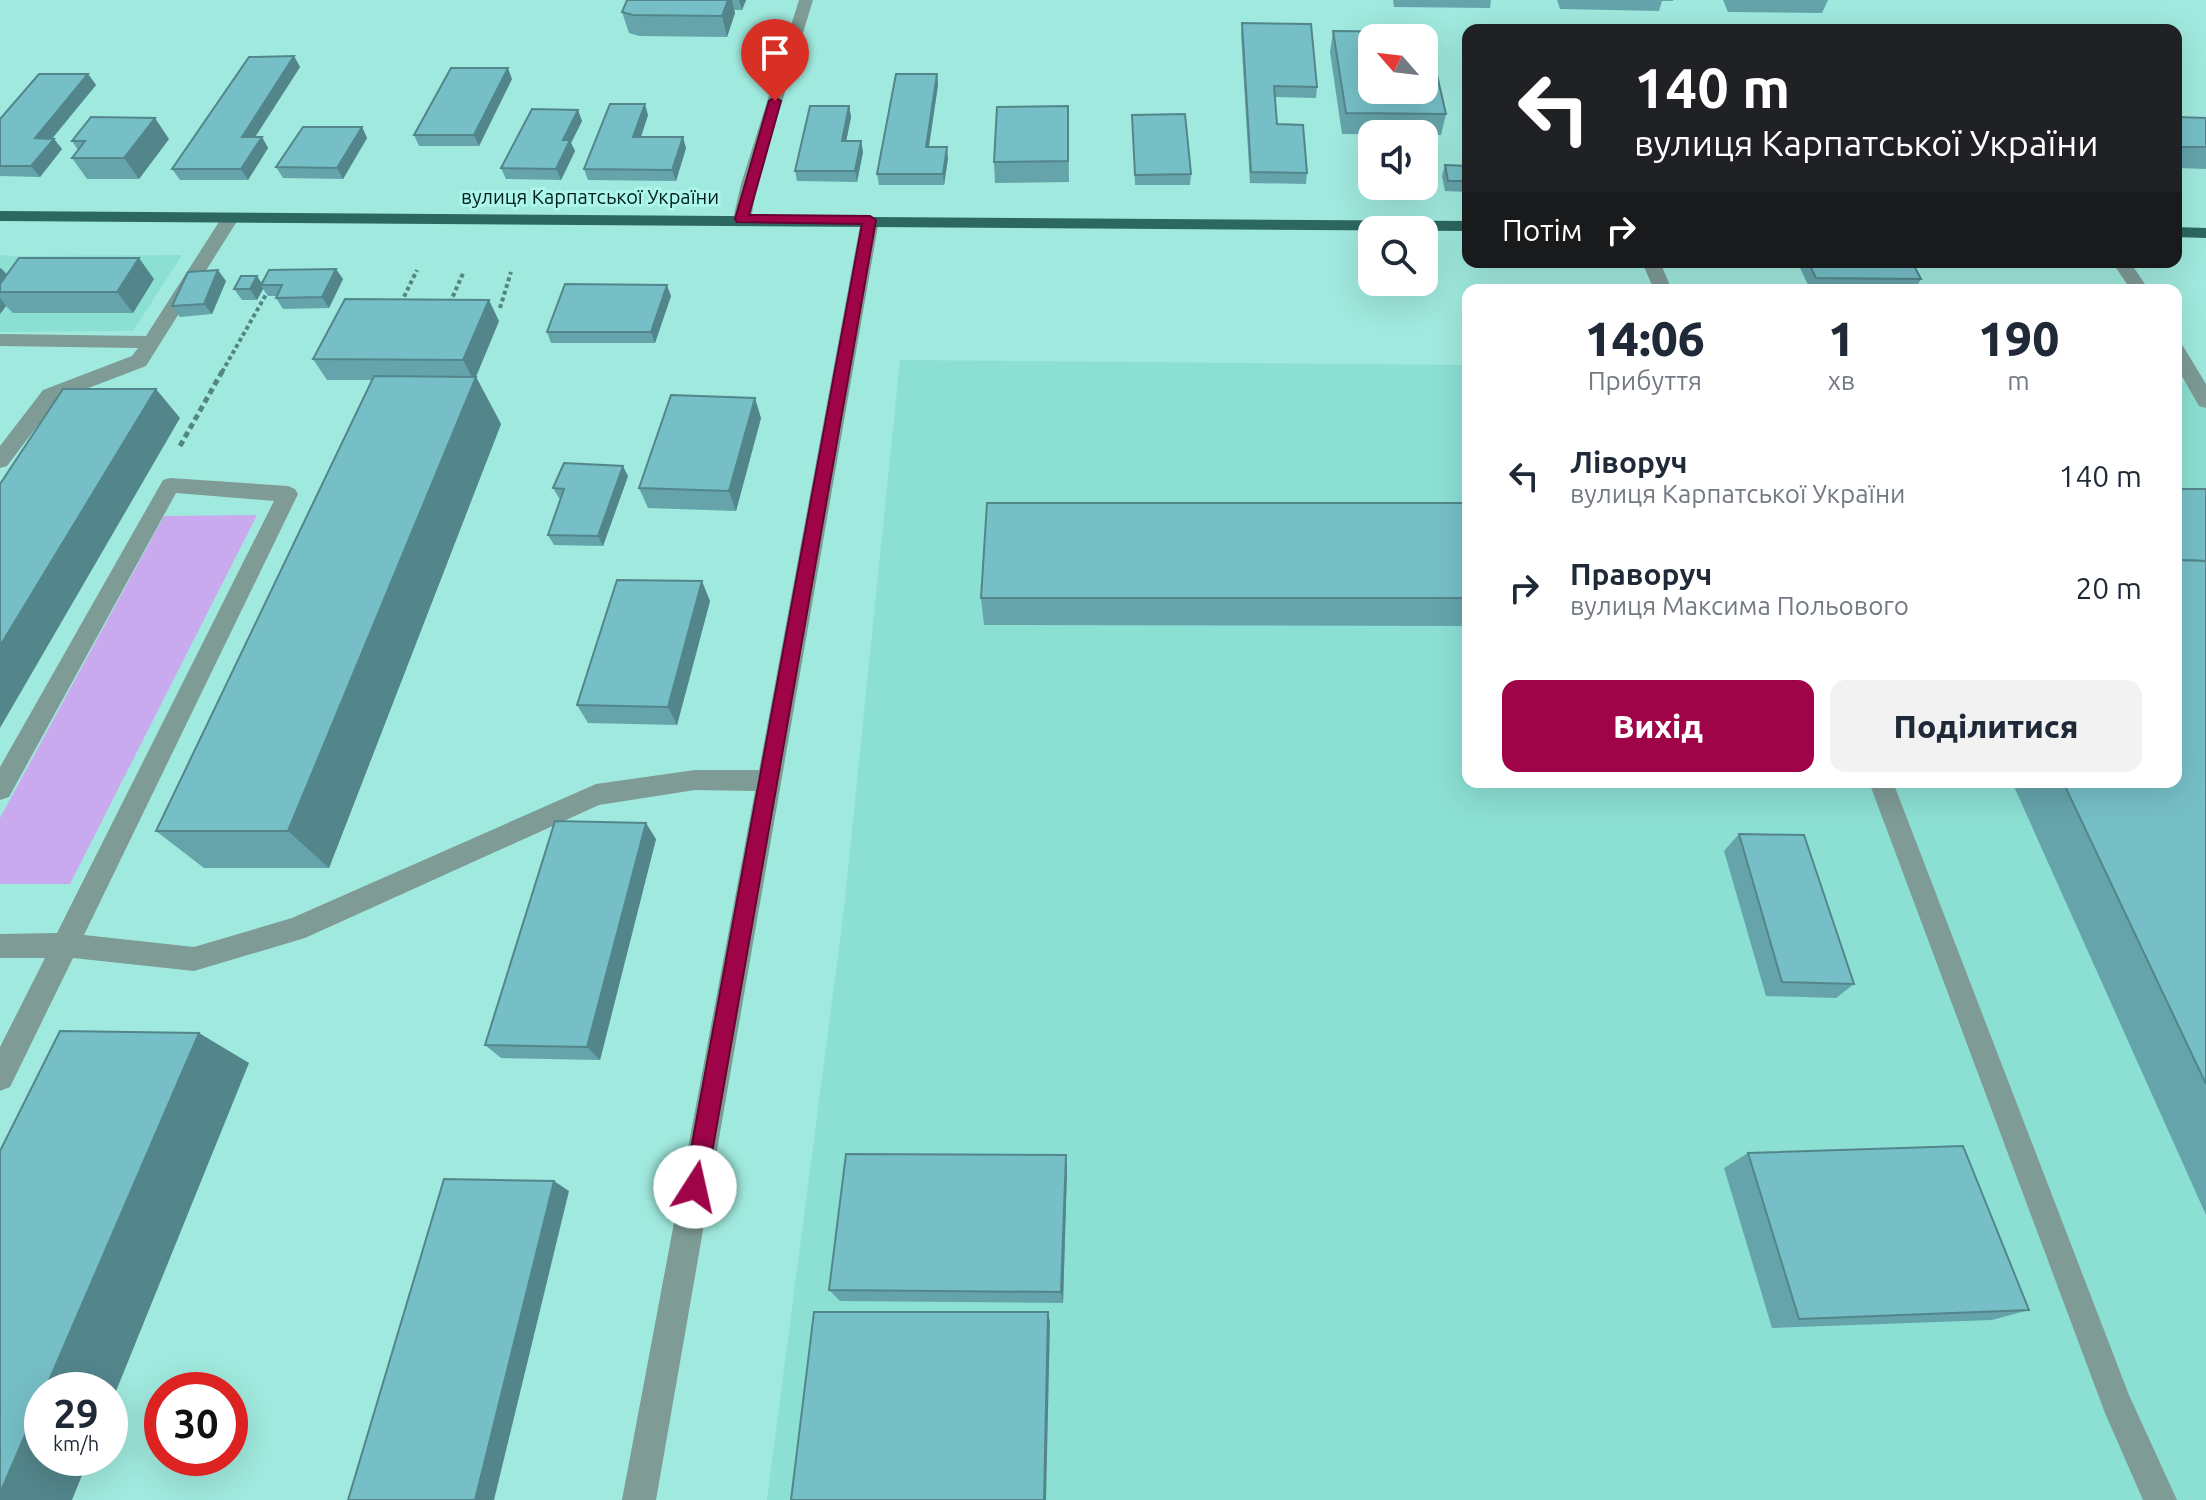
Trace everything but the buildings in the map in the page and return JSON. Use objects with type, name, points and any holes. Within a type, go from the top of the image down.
[{"type":"main road","name":"вулиця Карпатської України","points":[[0,216],[1462,226]]},
{"type":"main road","points":[[2182,232],[2206,233]]},
{"type":"street","points":[[742,219],[749,184],[806,0]]},
{"type":"street","points":[[0,461],[50,395],[139,361],[230,218]]},
{"type":"street","points":[[639,1500],[870,220]]},
{"type":"street","points":[[0,340],[151,342]]},
{"type":"street","points":[[2182,360],[2206,401]]},
{"type":"street","points":[[0,790],[170,485],[288,494],[0,1077]]},
{"type":"street","points":[[0,946],[65,945],[194,959],[296,929],[596,795],[695,780],[768,781]]},
{"type":"street","points":[[1883,788],[2116,1402],[2160,1500]]},
{"type":"path","points":[[401,303],[417,270]]},
{"type":"path","points":[[448,308],[464,271]]},
{"type":"path","points":[[500,308],[511,272]]},
{"type":"shaded area","points":[[0,255],[182,255],[133,331],[0,332]]},
{"type":"shaded area","points":[[900,360],[1462,365],[1462,788],[2182,788],[2182,382],[2206,383],[2206,1500],[767,1500],[844,909]]},
{"type":"shaded area","points":[[257,515],[70,884],[0,884],[0,818],[164,516]]},
{"type":"route","points":[[695,1187],[870,220],[742,219],[749,184],[775,101]]}]
